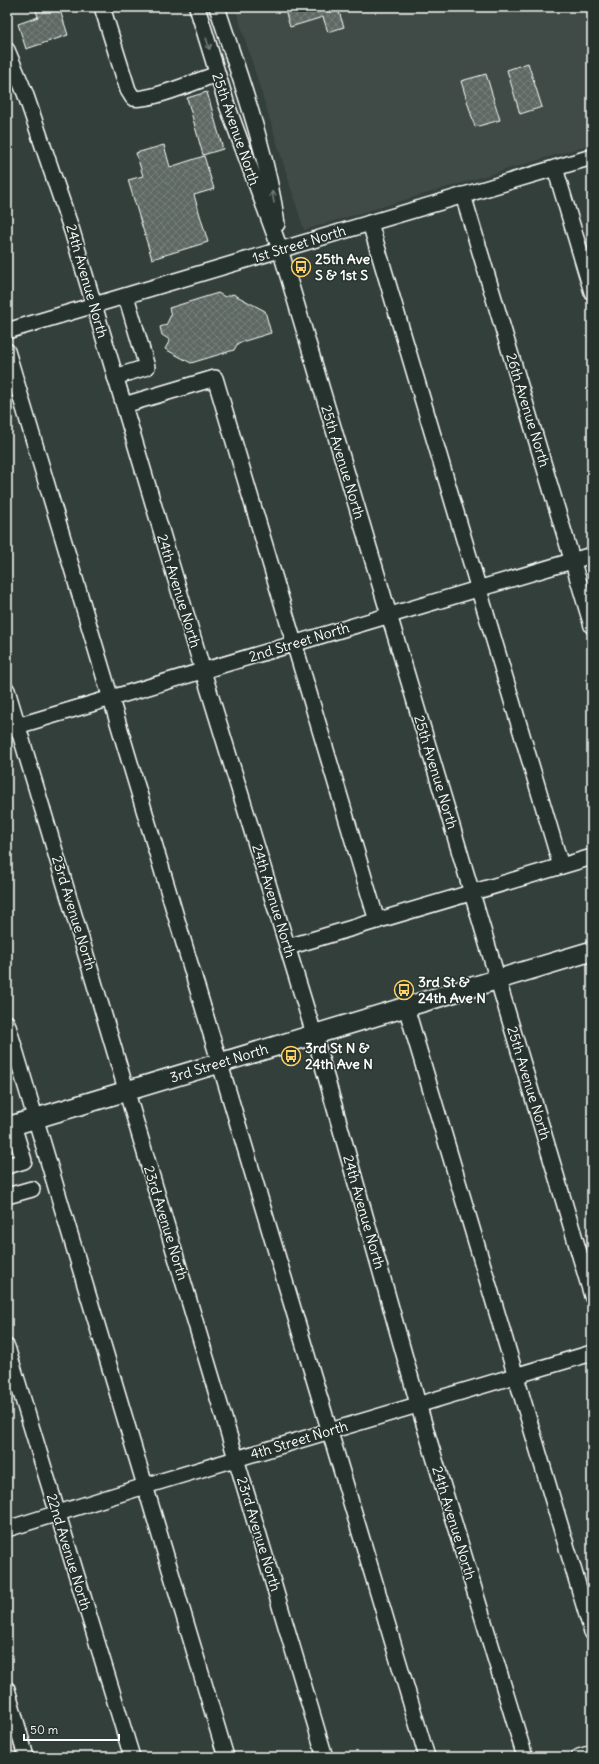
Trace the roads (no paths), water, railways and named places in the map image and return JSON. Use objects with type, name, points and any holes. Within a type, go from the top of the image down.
[{"type":"main road","name":"3rd Street North","points":[[10,1126],[498,979],[592,953]]},
{"type":"street","points":[[102,7],[128,90],[133,98],[142,99],[186,86],[217,74]]},
{"type":"street","name":"25th Avenue North","points":[[197,7],[217,74],[245,157],[280,249],[592,1296]]},
{"type":"street","name":"25th Avenue North","points":[[217,7],[267,169],[273,197],[280,249]]},
{"type":"street","name":"24th Avenue North","points":[[7,50],[25,93],[61,196],[203,671],[314,1034],[418,1404],[525,1757]]},
{"type":"street","name":"1st Street North","points":[[7,331],[592,157]]},
{"type":"street","points":[[555,168],[592,292]]},
{"type":"street","name":"26th Avenue North","points":[[463,195],[592,626]]},
{"type":"street","points":[[370,223],[562,866]]},
{"type":"street","points":[[115,377],[147,367],[126,296]]},
{"type":"street","points":[[7,351],[427,1757]]},
{"type":"street","points":[[124,405],[215,378],[377,921]]},
{"type":"street","name":"2nd Street North","points":[[12,728],[592,555]]},
{"type":"street","name":"23rd Avenue North","points":[[7,690],[12,728],[126,1090],[325,1757]]},
{"type":"street","points":[[288,947],[592,857]]},
{"type":"street","points":[[406,1007],[592,1632]]},
{"type":"street","points":[[7,1023],[226,1757]]},
{"type":"street","points":[[7,1166],[24,1161],[13,1149],[10,1126]]},
{"type":"street","points":[[7,1196],[32,1189]]},
{"type":"street","name":"22nd Avenue North","points":[[7,1347],[132,1757]]},
{"type":"street","name":"4th Street North","points":[[7,1529],[145,1486],[592,1353]]},
{"type":"street","points":[[7,1689],[26,1757]]},
{"type":"street","points":[[579,1757],[592,1753]]},
{"type":"place","name":"25th Ave S & 1st S","points":[[301,267]]},
{"type":"place","name":"3rd St & 24th Ave N","points":[[404,990]]},
{"type":"place","name":"3rd St N & 24th Ave N","points":[[291,1056]]}]
